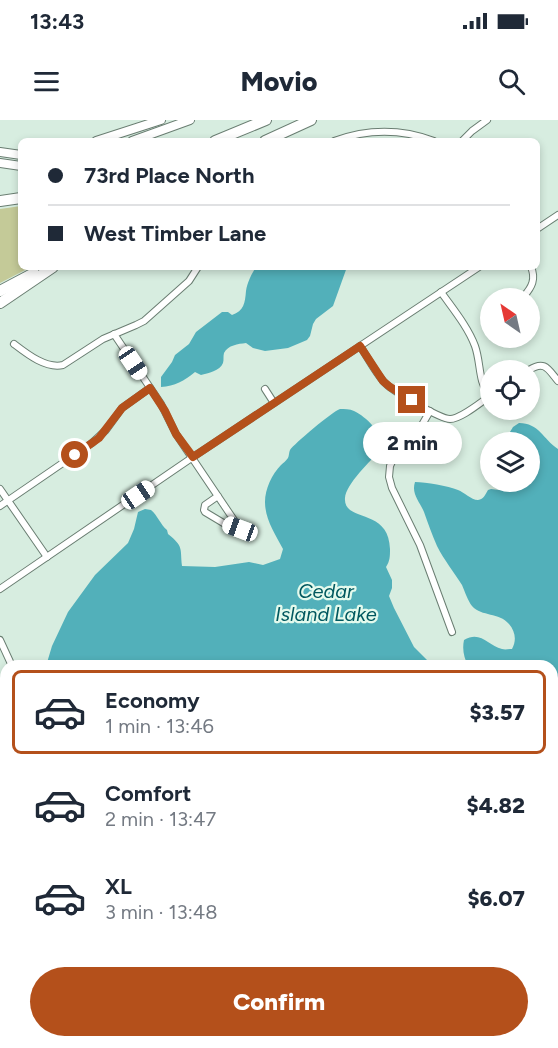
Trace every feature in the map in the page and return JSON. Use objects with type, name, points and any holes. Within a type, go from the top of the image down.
[{"type":"highway","points":[[222,138],[266,120]]},
{"type":"highway","points":[[272,138],[311,120]]},
{"type":"highway","points":[[0,200],[18,197]]},
{"type":"highway","points":[[0,291],[39,270]]},
{"type":"highway","points":[[0,303],[49,270]]},
{"type":"street","points":[[105,138],[161,120]]},
{"type":"street","points":[[140,138],[190,120]]},
{"type":"street","points":[[465,138],[472,130],[488,120]]},
{"type":"street","points":[[344,138],[358,134],[392,132],[424,138]]},
{"type":"street","points":[[0,152],[18,155]]},
{"type":"street","points":[[0,163],[18,166]]},
{"type":"street","points":[[540,227],[558,215]]},
{"type":"street","points":[[14,344],[24,352],[50,365],[57,366],[69,362],[103,339],[136,325],[149,316],[189,281],[196,270]]},
{"type":"street","points":[[0,589],[193,457],[474,270]]},
{"type":"street","points":[[530,288],[533,284],[532,270]]},
{"type":"street","points":[[441,292],[469,333],[475,345],[480,370]]},
{"type":"street","points":[[114,334],[165,411],[176,434],[193,457],[240,529],[225,524],[205,512],[205,505],[218,496]]},
{"type":"street","points":[[360,346],[386,384],[430,411],[451,419],[480,403]]},
{"type":"street","points":[[540,365],[548,368],[558,381]]},
{"type":"street","points":[[0,506],[92,444],[122,408],[150,388]]},
{"type":"street","points":[[265,389],[274,403]]},
{"type":"street","points":[[430,411],[419,430],[396,453],[390,466],[389,477],[392,488],[420,545],[452,632]]},
{"type":"street","points":[[0,489],[47,557]]},
{"type":"street","points":[[0,640],[9,660]]},
{"type":"green space","points":[[18,206],[18,270],[25,270],[0,283],[0,209]]},
{"type":"water","points":[[254,270],[346,270],[333,306],[316,319],[307,340],[288,348],[265,351],[253,348],[246,343],[234,345],[226,350],[223,363],[217,370],[201,375],[195,372],[171,386],[161,387],[161,377],[175,355],[189,344],[196,332],[222,312],[232,315],[241,309]]},
{"type":"water","name":"Cedar Island Lake","points":[[347,409],[359,414],[374,427],[380,438],[381,450],[360,472],[346,492],[346,506],[351,511],[375,521],[388,536],[390,554],[386,567],[392,580],[389,596],[414,647],[427,660],[48,660],[68,612],[95,575],[128,543],[138,512],[145,509],[151,510],[179,545],[182,566],[215,567],[249,562],[263,565],[280,559],[283,549],[265,508],[266,492],[272,477],[288,458],[290,450],[336,411]]},
{"type":"water","points":[[519,423],[531,426],[539,432],[510,432]]},
{"type":"water","points":[[540,433],[558,449],[558,660],[466,660],[464,640],[475,637],[502,649],[512,649],[514,633],[505,620],[481,612],[471,604],[462,585],[437,546],[416,498],[415,482],[449,487],[478,500],[483,498],[487,492],[540,492]]},
{"type":"route","points":[[75,455],[99,438],[122,408],[150,388],[176,434],[193,457],[360,346],[383,381],[412,400]]}]
